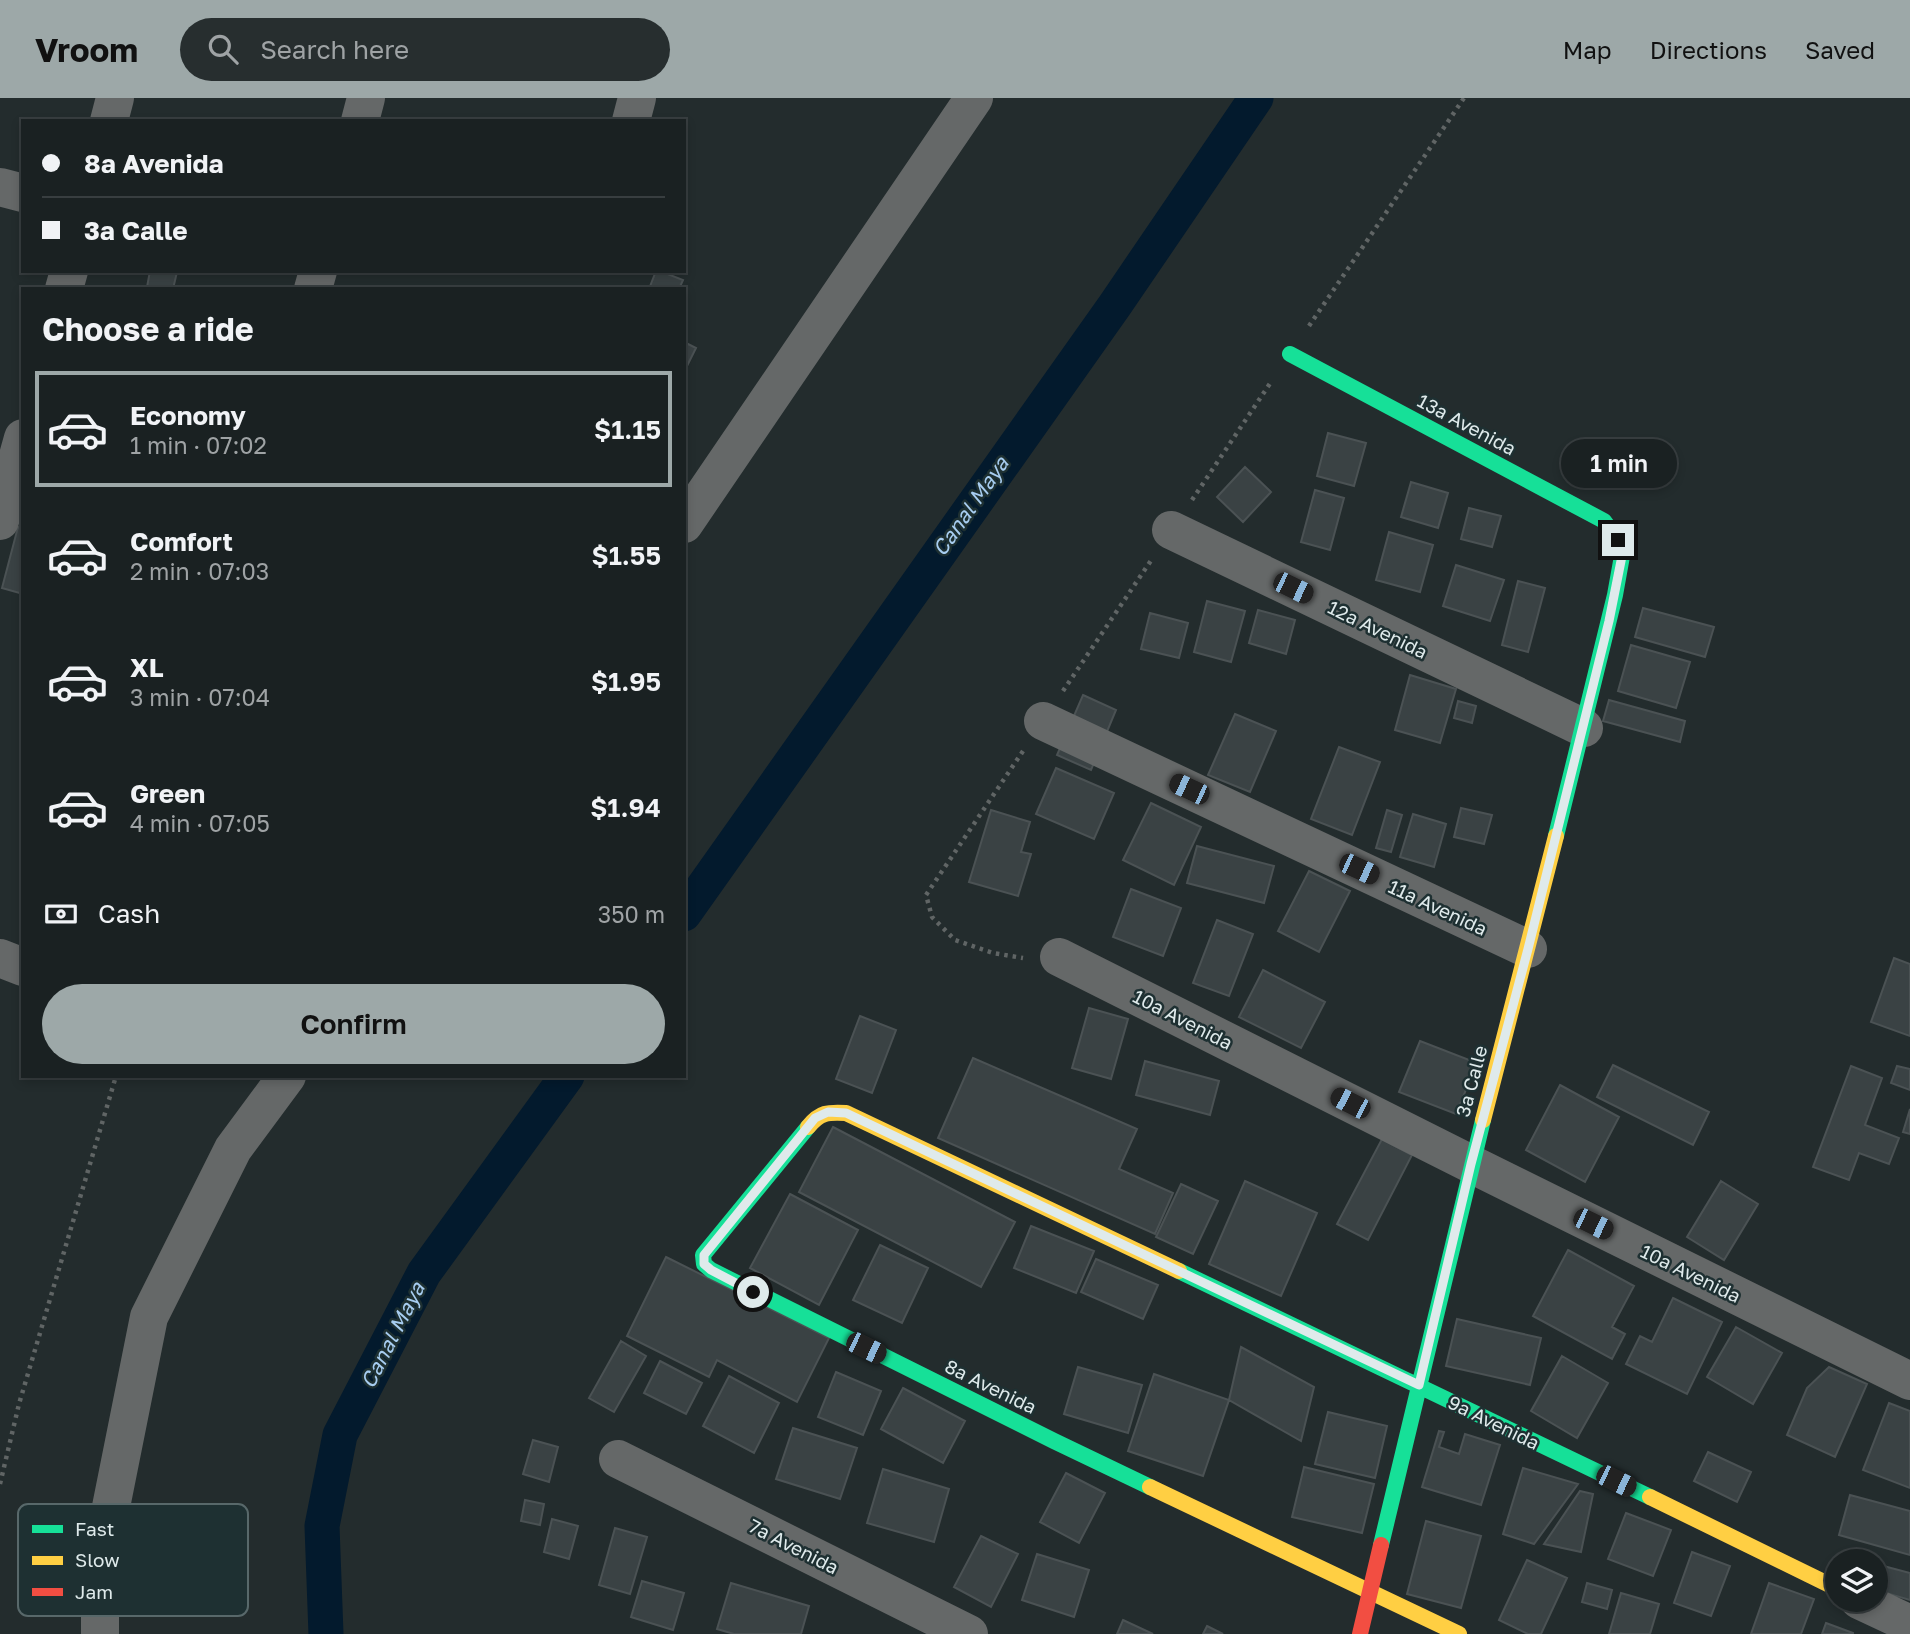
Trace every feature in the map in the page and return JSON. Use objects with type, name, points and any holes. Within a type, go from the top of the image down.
[{"type":"street","points":[[110,119],[115,98]]},
{"type":"street","points":[[361,119],[366,98]]},
{"type":"street","points":[[632,119],[637,98]]},
{"type":"street","points":[[686,521],[974,98]]},
{"type":"street","points":[[0,187],[21,192]]},
{"type":"street","name":"13a Avenida","points":[[1290,354],[1604,521],[1618,540]]},
{"type":"street","points":[[0,521],[21,445]]},
{"type":"street","name":"12a Avenida","points":[[1171,530],[1584,728]]},
{"type":"street","name":"3a Calle","points":[[1360,1634],[1471,1164],[1584,728],[1615,595],[1622,556],[1618,540]]},
{"type":"street","name":"11a Avenida","points":[[1043,721],[1528,949]]},
{"type":"street","name":"10a Avenida","points":[[1059,957],[1910,1381]]},
{"type":"street","points":[[0,958],[21,966]]},
{"type":"street","points":[[112,1504],[149,1317],[233,1149],[286,1078]]},
{"type":"street","name":"8a Avenida","points":[[846,1113],[828,1112],[815,1118],[704,1255],[704,1264],[711,1270],[1054,1441],[1459,1634]]},
{"type":"street","name":"9a Avenida","points":[[846,1113],[1419,1385],[1825,1583]]},
{"type":"street","name":"7a Avenida","points":[[618,1459],[970,1634]]},
{"type":"street","points":[[1884,1612],[1910,1624]]},
{"type":"street","points":[[100,1616],[100,1634]]},
{"type":"path","points":[[1059,957],[1026,958],[993,953],[955,940],[932,917],[926,895],[1464,98]]},
{"type":"path","points":[[0,1484],[19,1404],[115,1078]]},
{"type":"building","points":[[150,273],[177,273],[173,287],[147,287]]},
{"type":"building","points":[[655,273],[665,273],[683,280],[680,287],[650,287]]},
{"type":"building","points":[[686,343],[696,348],[686,368]]},
{"type":"building","points":[[1328,433],[1366,443],[1354,486],[1317,476]]},
{"type":"building","points":[[1245,467],[1271,492],[1243,522],[1217,497]]},
{"type":"building","points":[[1411,482],[1448,493],[1438,528],[1401,517]]},
{"type":"building","points":[[1315,490],[1344,498],[1330,550],[1301,542]]},
{"type":"building","points":[[1469,508],[1501,516],[1492,547],[1461,539]]},
{"type":"building","points":[[18,527],[21,528],[21,593],[2,588]]},
{"type":"building","points":[[1389,532],[1433,545],[1420,592],[1376,580]]},
{"type":"building","points":[[1456,565],[1504,580],[1490,621],[1443,606]]},
{"type":"building","points":[[1518,581],[1545,588],[1528,652],[1502,645]]},
{"type":"building","points":[[1207,601],[1245,611],[1231,662],[1194,652]]},
{"type":"building","points":[[1643,608],[1714,627],[1705,657],[1635,637]]},
{"type":"building","points":[[1258,610],[1295,620],[1286,654],[1249,643]]},
{"type":"building","points":[[1150,613],[1188,623],[1179,658],[1141,649]]},
{"type":"building","points":[[1631,645],[1690,662],[1676,708],[1618,691]]},
{"type":"building","points":[[1410,675],[1456,689],[1440,743],[1395,730]]},
{"type":"building","points":[[1083,695],[1116,710],[1091,770],[1057,755]]},
{"type":"building","points":[[1609,700],[1685,721],[1680,742],[1603,721]]},
{"type":"building","points":[[1458,701],[1476,706],[1472,723],[1454,718]]},
{"type":"building","points":[[1235,714],[1276,731],[1250,792],[1208,775]]},
{"type":"building","points":[[1339,747],[1380,762],[1352,835],[1311,819]]},
{"type":"building","points":[[1056,768],[1114,793],[1094,839],[1036,814]]},
{"type":"building","points":[[1151,803],[1201,827],[1174,885],[1123,860]]},
{"type":"building","points":[[1461,808],[1492,815],[1484,844],[1454,837]]},
{"type":"building","points":[[991,810],[1030,822],[1021,852],[1031,854],[1018,896],[969,882]]},
{"type":"building","points":[[1387,810],[1402,815],[1391,852],[1376,848]]},
{"type":"building","points":[[1413,814],[1446,824],[1434,867],[1400,857]]},
{"type":"building","points":[[1197,846],[1274,866],[1264,903],[1187,883]]},
{"type":"building","points":[[1309,871],[1350,891],[1319,952],[1278,931]]},
{"type":"building","points":[[1131,889],[1181,908],[1163,956],[1113,937]]},
{"type":"building","points":[[1217,920],[1253,934],[1229,996],[1193,983]]},
{"type":"building","points":[[1894,958],[1910,964],[1910,1036],[1871,1022]]},
{"type":"building","points":[[1263,970],[1325,1002],[1301,1048],[1239,1017]]},
{"type":"building","points":[[1089,1008],[1128,1019],[1111,1079],[1072,1068]]},
{"type":"building","points":[[860,1016],[896,1030],[872,1093],[836,1079]]},
{"type":"building","points":[[1420,1041],[1477,1063],[1456,1114],[1399,1092]]},
{"type":"building","points":[[973,1058],[1137,1129],[1119,1169],[1173,1193],[1155,1234],[938,1138]]},
{"type":"building","points":[[1145,1061],[1219,1081],[1210,1115],[1136,1095]]},
{"type":"building","points":[[1613,1065],[1709,1112],[1693,1145],[1597,1097]]},
{"type":"building","points":[[1851,1066],[1882,1078],[1865,1125],[1899,1138],[1889,1164],[1859,1153],[1849,1180],[1813,1167]]},
{"type":"building","points":[[1897,1066],[1910,1069],[1910,1090],[1891,1083]]},
{"type":"building","points":[[1560,1085],[1619,1117],[1585,1182],[1526,1150]]},
{"type":"building","points":[[1910,1109],[1910,1134],[1903,1132]]},
{"type":"building","points":[[833,1127],[1015,1222],[981,1287],[799,1192]]},
{"type":"building","points":[[1382,1139],[1412,1155],[1368,1240],[1337,1224]]},
{"type":"building","points":[[1245,1181],[1317,1213],[1281,1296],[1209,1264]]},
{"type":"building","points":[[1721,1181],[1758,1204],[1724,1260],[1687,1237]]},
{"type":"building","points":[[1181,1184],[1218,1201],[1193,1254],[1156,1237]]},
{"type":"building","points":[[790,1194],[858,1230],[819,1305],[750,1268]]},
{"type":"building","points":[[1031,1226],[1094,1251],[1076,1293],[1014,1268]]},
{"type":"building","points":[[880,1245],[928,1268],[902,1323],[853,1300]]},
{"type":"building","points":[[1568,1250],[1634,1286],[1612,1327],[1625,1334],[1612,1359],[1533,1316]]},
{"type":"building","points":[[666,1257],[829,1338],[797,1402],[717,1360],[709,1377],[627,1336]]},
{"type":"building","points":[[1096,1259],[1158,1285],[1143,1319],[1081,1292]]},
{"type":"building","points":[[1673,1298],[1722,1322],[1687,1394],[1626,1364],[1640,1336],[1652,1342]]},
{"type":"building","points":[[1457,1319],[1541,1338],[1530,1385],[1446,1366]]},
{"type":"building","points":[[1736,1327],[1782,1353],[1753,1404],[1707,1377]]},
{"type":"building","points":[[621,1341],[646,1356],[614,1412],[589,1398]]},
{"type":"building","points":[[1241,1347],[1314,1387],[1301,1441],[1229,1400]]},
{"type":"building","points":[[1562,1356],[1608,1383],[1577,1438],[1531,1411]]},
{"type":"building","points":[[660,1361],[702,1383],[686,1414],[644,1393]]},
{"type":"building","points":[[1078,1367],[1142,1385],[1128,1433],[1064,1414]]},
{"type":"building","points":[[1829,1367],[1867,1384],[1835,1457],[1787,1435],[1807,1388]]},
{"type":"building","points":[[836,1372],[881,1391],[863,1435],[818,1417]]},
{"type":"building","points":[[1154,1374],[1229,1400],[1203,1476],[1128,1451]]},
{"type":"building","points":[[729,1376],[779,1403],[754,1453],[703,1426]]},
{"type":"building","points":[[903,1388],[965,1421],[943,1463],[881,1429]]},
{"type":"building","points":[[1889,1403],[1910,1411],[1910,1488],[1863,1470]]},
{"type":"building","points":[[1328,1412],[1387,1426],[1375,1478],[1315,1464]]},
{"type":"building","points":[[793,1428],[857,1448],[840,1499],[776,1479]]},
{"type":"building","points":[[1439,1431],[1444,1432],[1439,1447],[1459,1454],[1465,1434],[1500,1445],[1481,1505],[1422,1487]]},
{"type":"building","points":[[533,1440],[558,1447],[549,1482],[523,1474]]},
{"type":"building","points":[[1708,1452],[1751,1472],[1737,1502],[1694,1481]]},
{"type":"building","points":[[1304,1467],[1374,1484],[1362,1533],[1292,1517]]},
{"type":"building","points":[[1523,1468],[1578,1484],[1534,1544],[1503,1534]]},
{"type":"building","points":[[883,1469],[949,1489],[934,1542],[867,1523]]},
{"type":"building","points":[[1066,1473],[1105,1493],[1079,1543],[1040,1522]]},
{"type":"building","points":[[1580,1491],[1593,1494],[1581,1552],[1544,1544]]},
{"type":"building","points":[[1850,1495],[1910,1511],[1910,1555],[1839,1535]]},
{"type":"building","points":[[525,1500],[544,1504],[540,1525],[521,1521]]},
{"type":"building","points":[[1626,1513],[1671,1530],[1653,1576],[1608,1559]]},
{"type":"building","points":[[552,1519],[578,1526],[569,1559],[544,1552]]},
{"type":"building","points":[[1426,1521],[1481,1536],[1461,1608],[1407,1594]]},
{"type":"building","points":[[615,1528],[647,1537],[630,1594],[599,1585]]},
{"type":"building","points":[[981,1536],[1018,1554],[991,1607],[954,1587]]},
{"type":"building","points":[[1692,1552],[1730,1566],[1711,1616],[1674,1603]]},
{"type":"building","points":[[1037,1554],[1089,1570],[1074,1617],[1022,1600]]},
{"type":"building","points":[[1527,1560],[1567,1578],[1541,1634],[1528,1634],[1499,1620]]},
{"type":"building","points":[[1888,1567],[1910,1573],[1910,1600],[1888,1594]]},
{"type":"building","points":[[642,1581],[684,1593],[673,1630],[631,1617]]},
{"type":"building","points":[[731,1583],[809,1606],[801,1634],[734,1634],[717,1629]]},
{"type":"building","points":[[1587,1583],[1612,1590],[1607,1609],[1582,1602]]},
{"type":"building","points":[[1769,1583],[1814,1599],[1801,1634],[1751,1634]]},
{"type":"building","points":[[1621,1593],[1659,1604],[1650,1634],[1609,1634]]},
{"type":"building","points":[[1123,1620],[1153,1634],[1117,1634]]},
{"type":"building","points":[[1826,1623],[1853,1633],[1853,1634],[1822,1634]]},
{"type":"building","points":[[1207,1626],[1223,1634],[1203,1634]]},
{"type":"waterway","name":"Canal Maya","points":[[686,911],[1115,305],[1256,98]]},
{"type":"waterway","name":"Canal Maya","points":[[326,1634],[322,1526],[340,1435],[424,1273],[566,1078]]},
{"type":"traffic: fast","points":[[1290,354],[1604,521],[1618,540],[1622,556],[1615,595],[1556,836]]},
{"type":"traffic: fast","points":[[1381,1545],[1483,1120]]},
{"type":"traffic: fast","points":[[808,1127],[703,1255],[704,1264],[711,1270],[1150,1487]]},
{"type":"traffic: fast","points":[[1179,1271],[1650,1497]]},
{"type":"traffic: slow","points":[[1483,1120],[1556,836]]},
{"type":"traffic: slow","points":[[808,1127],[816,1118],[825,1114],[846,1113],[1179,1271]]},
{"type":"traffic: slow","points":[[1150,1487],[1459,1634]]},
{"type":"traffic: slow","points":[[1650,1497],[1825,1583]]},
{"type":"traffic: jam","points":[[1360,1634],[1381,1545]]},
{"type":"route","points":[[753,1292],[711,1270],[704,1264],[704,1255],[815,1118],[828,1112],[846,1113],[1419,1385],[1471,1164],[1584,728],[1615,595],[1622,556],[1618,540]]}]
